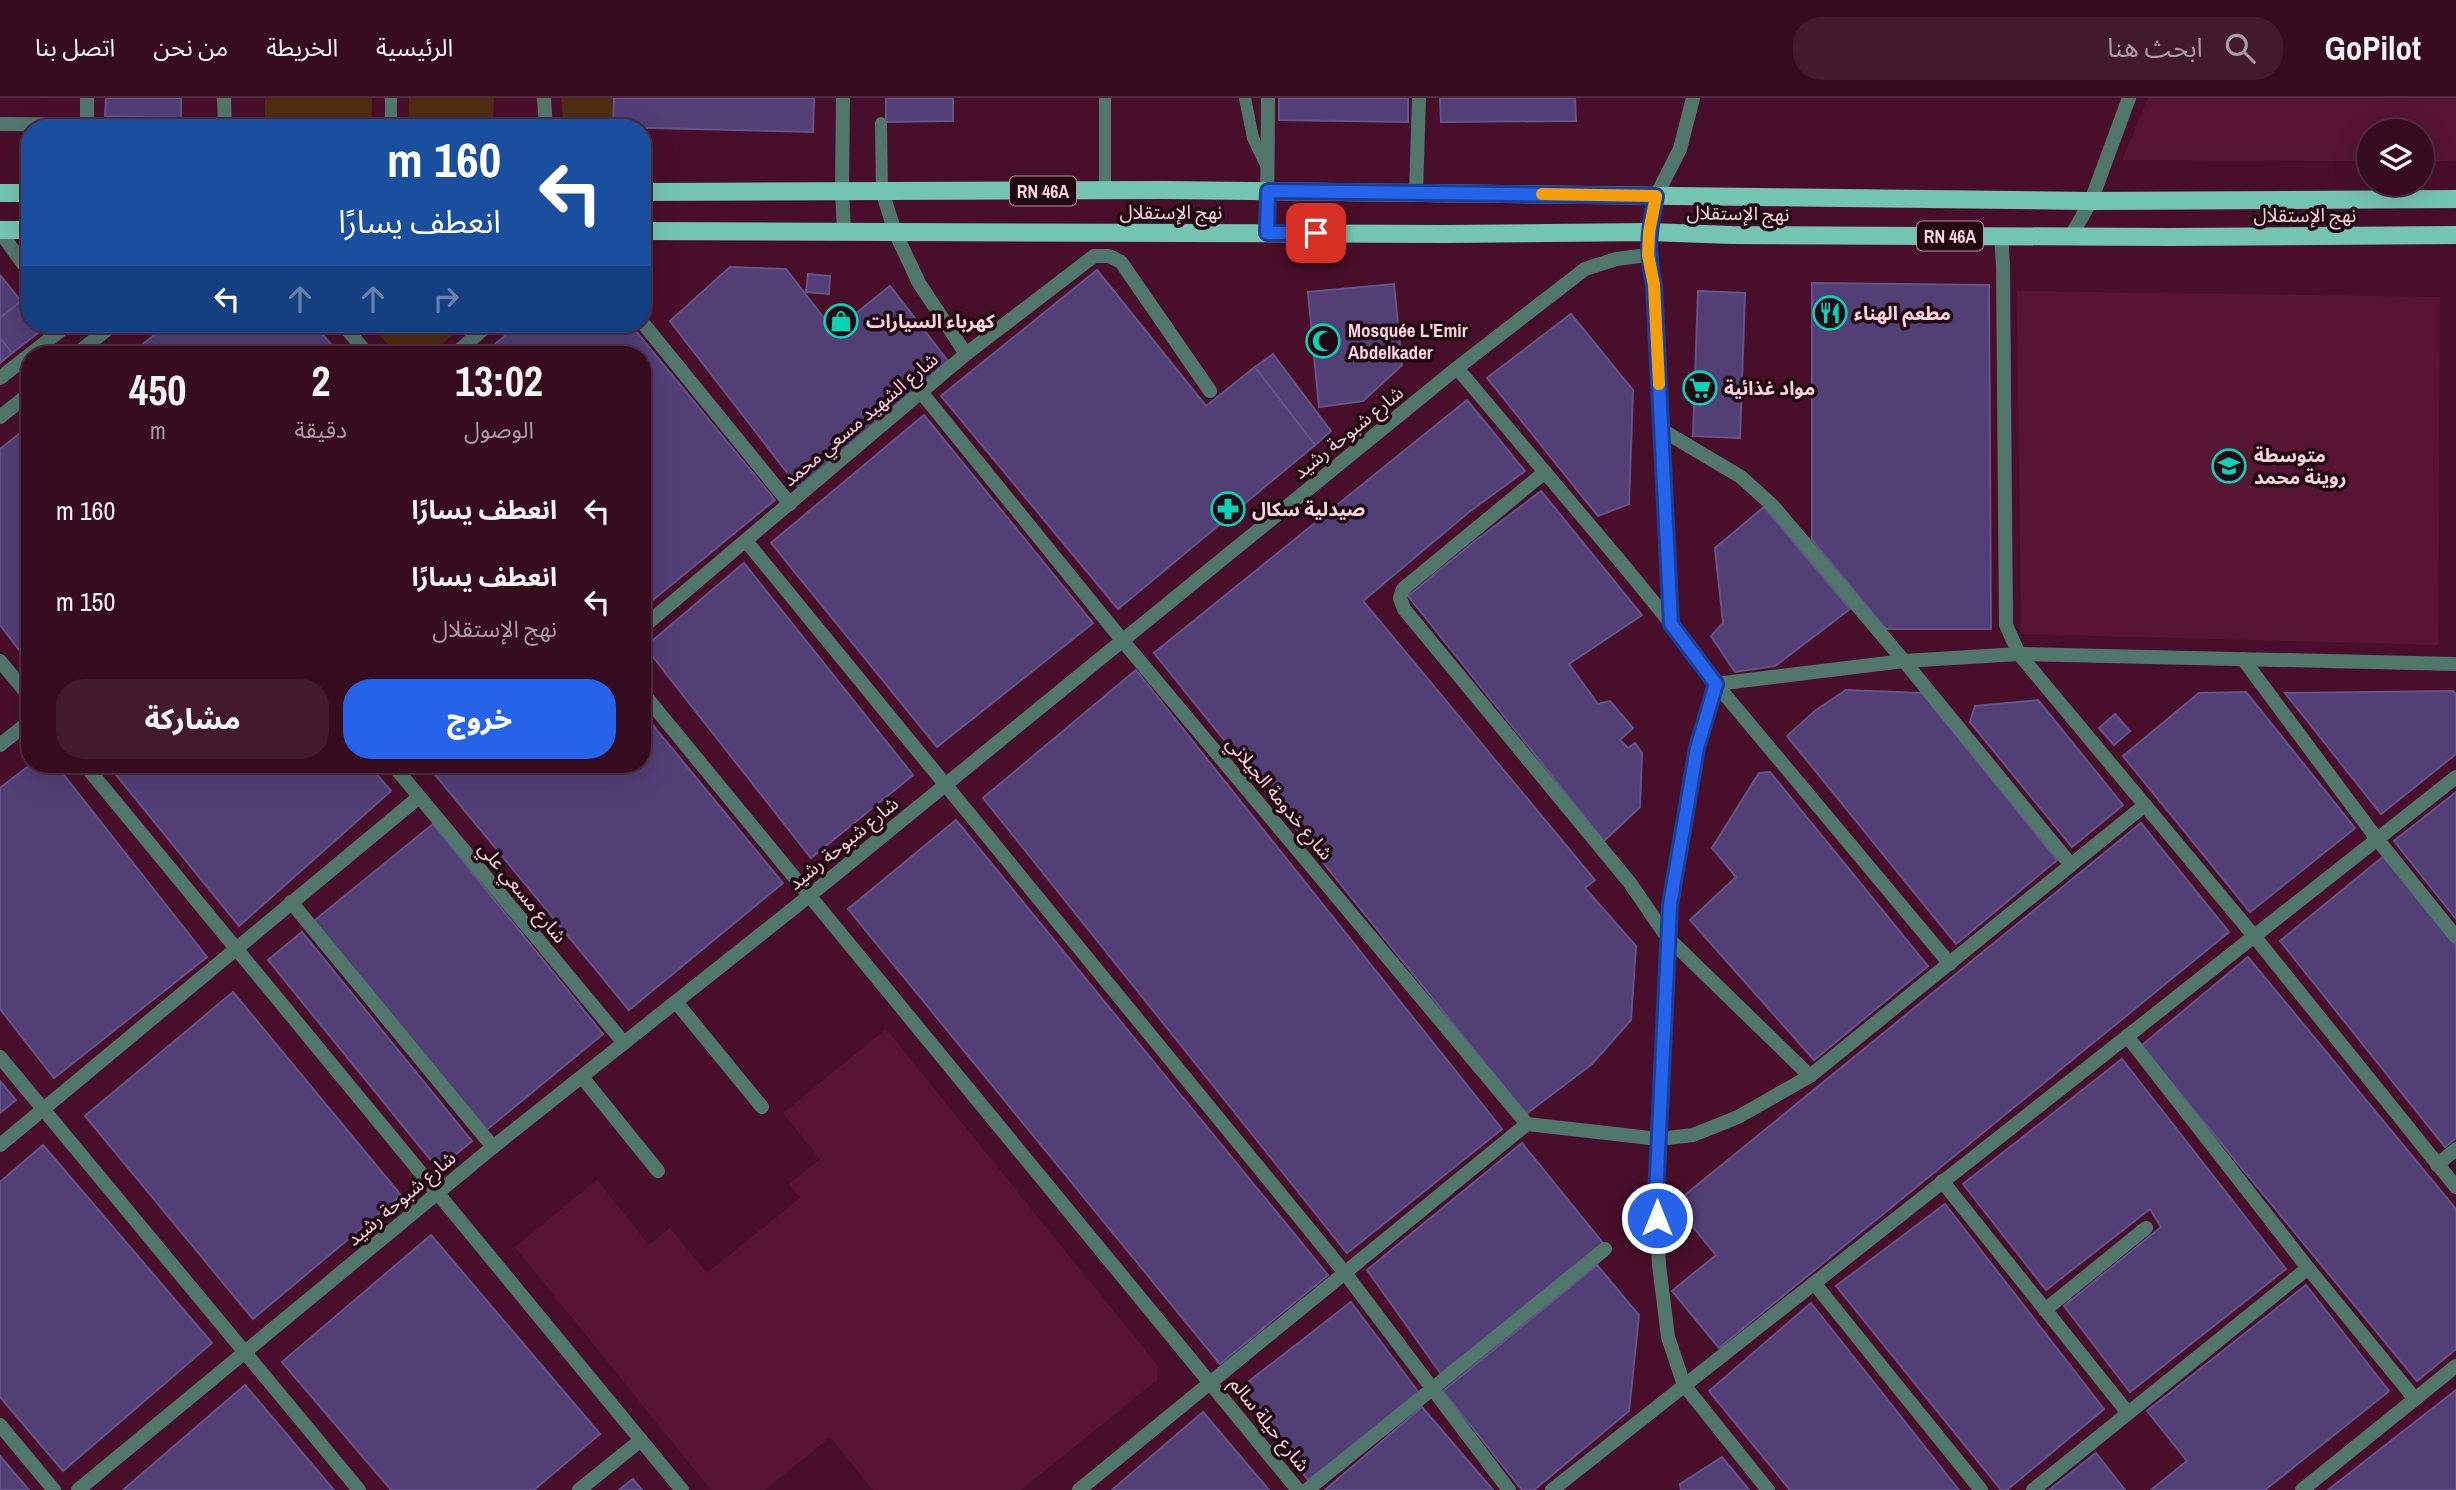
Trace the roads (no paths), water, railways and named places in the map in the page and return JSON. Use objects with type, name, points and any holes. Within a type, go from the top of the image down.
[{"type":"main road","name":"نهج الإستقلال","points":[[651,192],[1268,191],[2091,201],[2456,199]]},
{"type":"main road","points":[[0,193],[21,193]]},
{"type":"main road","points":[[0,231],[21,230]]},
{"type":"main road","name":"نهج الإستقلال","points":[[651,231],[2456,235]]},
{"type":"street","points":[[87,98],[87,119]]},
{"type":"street","points":[[224,98],[225,119]]},
{"type":"street","points":[[544,98],[545,119]]},
{"type":"street","points":[[843,98],[844,231]]},
{"type":"street","points":[[1267,233],[1268,98]]},
{"type":"street","points":[[1416,193],[1419,98]]},
{"type":"street","points":[[1671,624],[1654,285],[1648,255],[1656,196],[1679,149],[1693,98]]},
{"type":"street","points":[[2071,236],[2091,201],[2129,98]]},
{"type":"street","points":[[0,124],[21,124]]},
{"type":"street","points":[[882,191],[895,232],[919,283],[966,355]]},
{"type":"street","points":[[0,231],[21,260]]},
{"type":"street","points":[[2001,236],[2006,625],[2020,654],[2254,936],[2456,1187]]},
{"type":"street","name":"شارع شبوحة رشيد","points":[[78,1490],[493,1147],[946,785],[1457,368],[1585,269],[1616,259],[1648,255]]},
{"type":"street","name":"شارع الشهيد مسعي محمد","points":[[651,620],[921,392],[1094,256],[1109,256],[1121,262],[1210,391]]},
{"type":"street","points":[[41,346],[58,333]]},
{"type":"street","points":[[86,346],[103,333]]},
{"type":"street","points":[[464,346],[479,333]]},
{"type":"street","points":[[651,333],[790,504]]},
{"type":"street","points":[[0,379],[21,362]]},
{"type":"street","points":[[1457,368],[1950,964]]},
{"type":"street","name":"شارع خدومة الجيلاني","points":[[921,392],[1122,640],[1527,1124]]},
{"type":"street","points":[[0,417],[21,400]]},
{"type":"street","points":[[1662,430],[1741,477],[1773,506],[2071,865]]},
{"type":"street","points":[[1545,472],[1403,589],[1400,598],[1404,609],[1630,883],[1667,937],[1810,1076]]},
{"type":"street","points":[[746,541],[1345,1273],[1509,1490]]},
{"type":"street","points":[[1716,684],[1904,661],[2020,654],[2456,664]]},
{"type":"street","points":[[2243,659],[2376,839],[2456,937]]},
{"type":"street","points":[[0,661],[21,686]]},
{"type":"street","points":[[1716,684],[1697,748],[1670,905],[1656,1195],[1659,1265],[1668,1337],[1684,1385],[1768,1490]]},
{"type":"street","name":"شارع حيلة سالم","points":[[651,703],[1298,1490]]},
{"type":"street","points":[[0,745],[21,728]]},
{"type":"street","points":[[92,773],[682,1490]]},
{"type":"street","name":"شارع مسعي علي","points":[[400,773],[624,1044]]},
{"type":"street","points":[[1552,1490],[2456,777]]},
{"type":"street","points":[[0,1145],[419,797]]},
{"type":"street","points":[[1079,1490],[1527,1124],[1659,1139],[1693,1135],[1738,1117],[1810,1076],[2145,805]]},
{"type":"street","points":[[291,902],[493,1147]]},
{"type":"street","points":[[676,1002],[762,1107]]},
{"type":"street","points":[[2127,1036],[2308,1268],[2415,1399]]},
{"type":"street","points":[[0,1057],[359,1490]]},
{"type":"street","points":[[582,1077],[658,1171]]},
{"type":"street","points":[[2437,1164],[2456,1149]]},
{"type":"street","points":[[1942,1181],[2128,1413]]},
{"type":"street","points":[[2045,1310],[2146,1228]]},
{"type":"street","points":[[1307,1490],[1605,1249]]},
{"type":"street","points":[[2033,1490],[2308,1268]]},
{"type":"street","points":[[1814,1283],[1981,1490]]},
{"type":"street","points":[[2302,1490],[2456,1366]]},
{"type":"street","points":[[0,1426],[54,1490]]},
{"type":"street","points":[[579,1490],[641,1440]]},
{"type":"lane","points":[[391,98],[391,119]]},
{"type":"lane","points":[[1105,98],[1105,191]]},
{"type":"lane","points":[[1245,98],[1253,138],[1267,167]]},
{"type":"lane","points":[[881,123],[882,191]]},
{"type":"place","name":"مطعم الهناء","points":[[1830,313]]},
{"type":"place","name":"كهرباء السيارات","points":[[841,321]]},
{"type":"place","name":"Mosquée L'Emir Abdelkader","points":[[1323,341]]},
{"type":"place","name":"مواد غذائية","points":[[1700,388]]},
{"type":"place","name":"متوسطة روينة محمد","points":[[2229,466]]},
{"type":"place","name":"صيدلية سكال","points":[[1228,509]]}]
